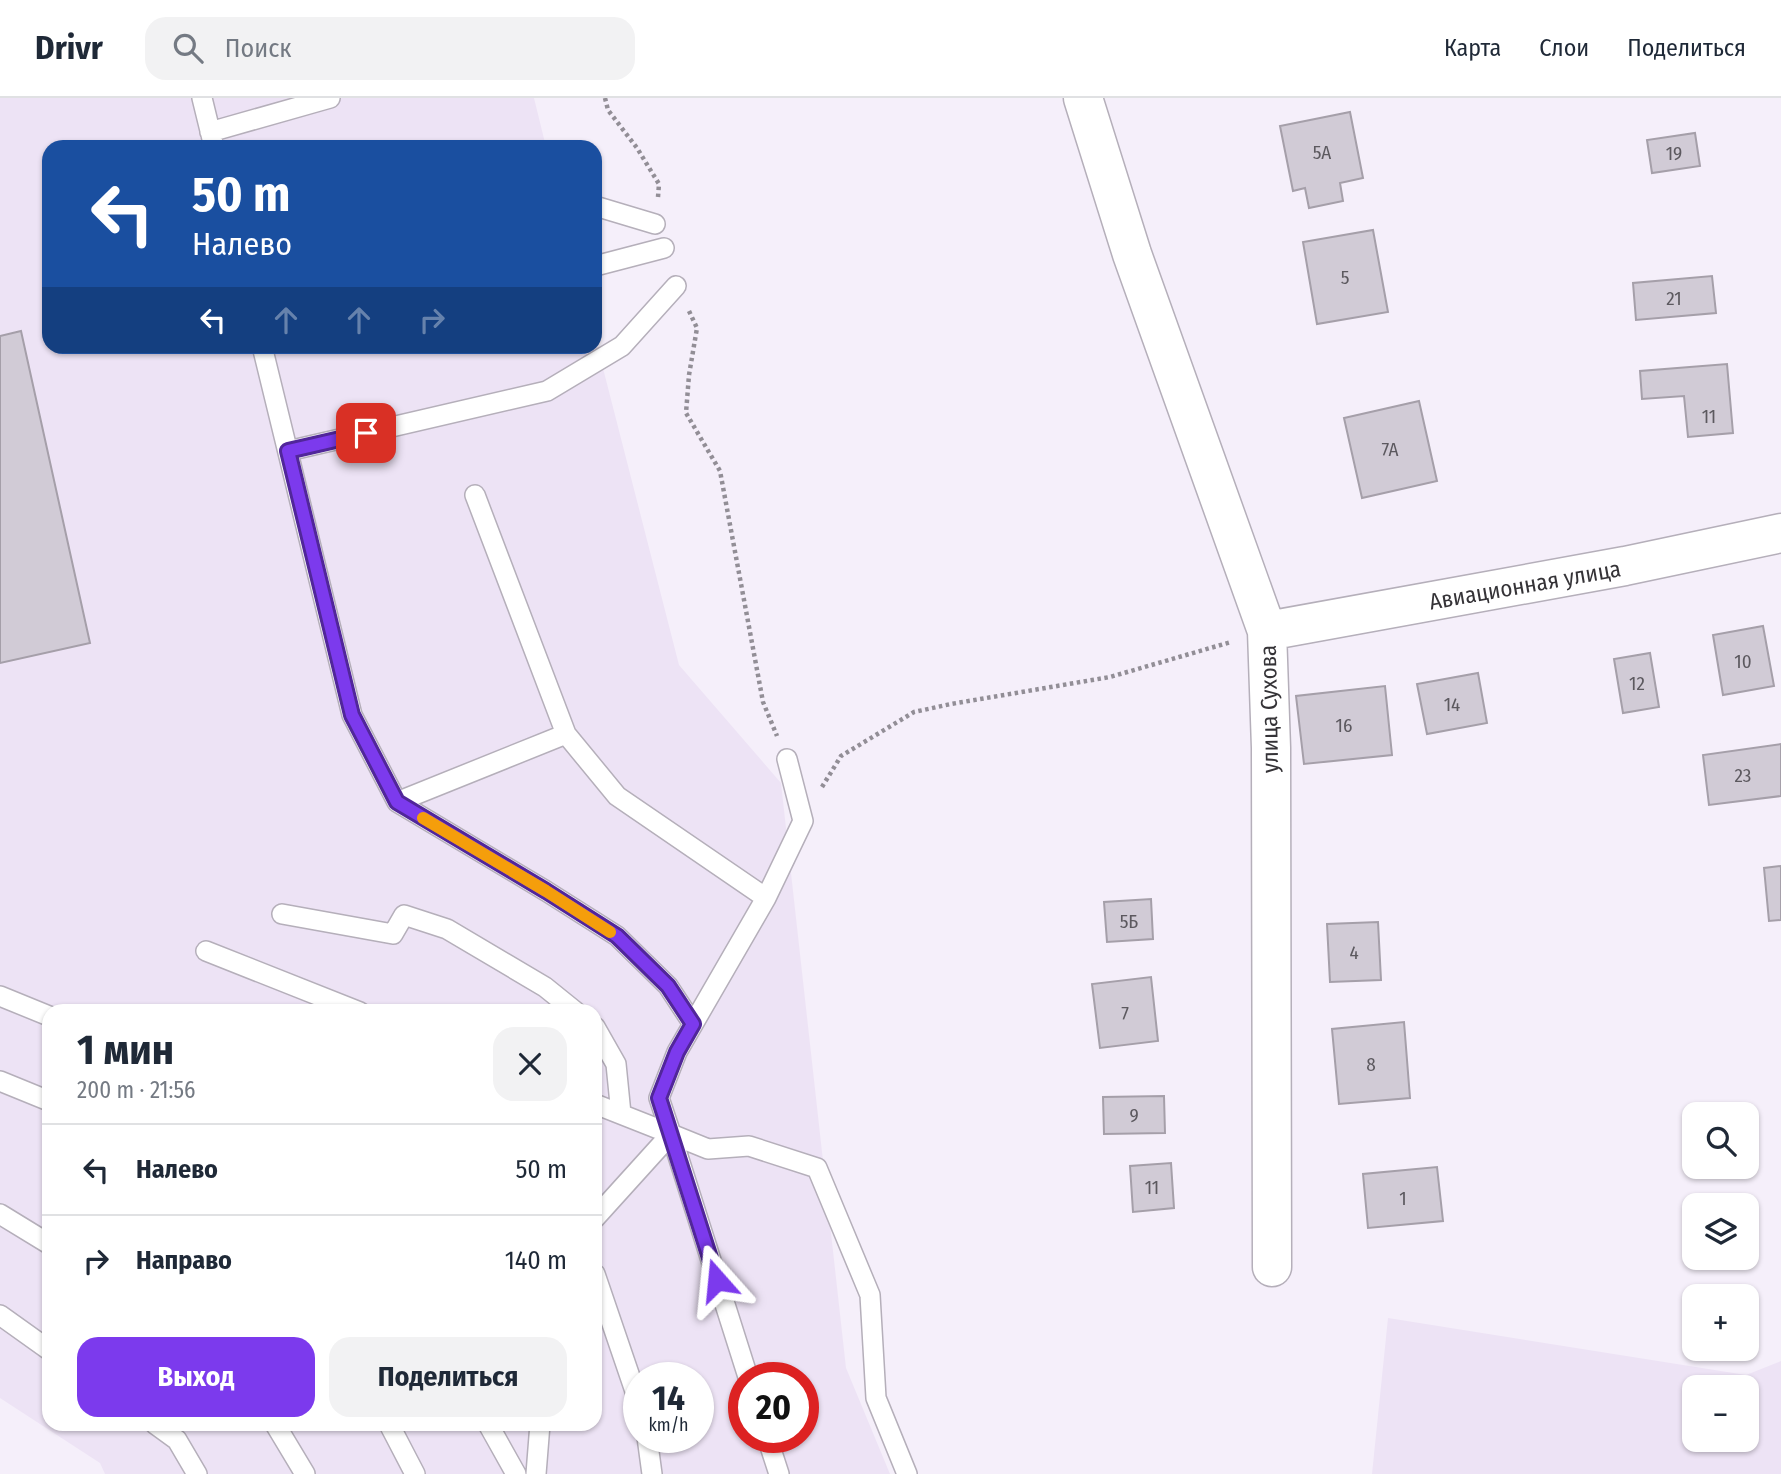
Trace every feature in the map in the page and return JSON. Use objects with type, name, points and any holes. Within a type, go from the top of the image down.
[{"type":"street","name":"улица Сухова","points":[[1083,98],[1132,254],[1268,631],[1271,748],[1272,1267]]},
{"type":"street","name":"Авиационная улица","points":[[1268,631],[1625,566],[1781,533]]},
{"type":"lane","points":[[202,98],[212,139],[330,98]]},
{"type":"lane","points":[[602,208],[655,223]]},
{"type":"lane","points":[[602,264],[663,248]]},
{"type":"lane","points":[[288,451],[547,391],[622,346],[677,286]]},
{"type":"lane","points":[[268,354],[288,451],[352,715],[397,802],[617,936],[668,986],[693,1024]]},
{"type":"lane","points":[[475,495],[566,734],[617,796],[765,898]]},
{"type":"lane","points":[[397,802],[566,734]]},
{"type":"lane","points":[[743,1362],[659,1098],[677,1052],[765,898],[803,821],[787,759]]},
{"type":"lane","points":[[282,914],[393,934],[404,915],[415,918],[447,929],[545,987],[566,1004]]},
{"type":"lane","points":[[206,951],[340,1004]]},
{"type":"lane","points":[[0,996],[42,1013]]},
{"type":"lane","points":[[602,1039],[616,1064],[621,1114]]},
{"type":"lane","points":[[0,1082],[42,1098]]},
{"type":"lane","points":[[602,1107],[708,1149],[748,1146],[817,1168],[870,1295],[876,1398],[906,1474]]},
{"type":"lane","points":[[602,1210],[671,1134]]},
{"type":"lane","points":[[0,1214],[42,1240]]},
{"type":"lane","points":[[602,1295],[625,1362]]},
{"type":"lane","points":[[0,1315],[42,1345]]},
{"type":"lane","points":[[165,1431],[177,1440],[197,1474]]},
{"type":"lane","points":[[279,1431],[305,1474]]},
{"type":"lane","points":[[393,1431],[415,1474]]},
{"type":"lane","points":[[492,1431],[516,1474]]},
{"type":"lane","points":[[536,1474],[539,1431]]},
{"type":"lane","points":[[649,1453],[652,1474]]},
{"type":"lane","points":[[772,1453],[779,1474]]},
{"type":"path","points":[[605,98],[608,110],[637,148],[659,184],[655,223]]},
{"type":"path","points":[[677,286],[697,328],[686,413],[720,471],[763,702],[787,759]]},
{"type":"path","points":[[803,821],[841,756],[914,712],[1110,677],[1268,631]]},
{"type":"shaded area","points":[[0,98],[534,98],[544,140],[42,140],[42,354],[599,354],[679,665],[781,783],[846,1368],[890,1474],[105,1474],[100,1463],[51,1431],[602,1431],[602,1004],[42,1004],[42,1425],[0,1398]]},
{"type":"shaded area","points":[[1388,1318],[1746,1375],[1781,1361],[1781,1474],[1372,1474]]},
{"type":"building","points":[[1350,112],[1363,178],[1340,183],[1343,201],[1309,208],[1305,188],[1293,191],[1280,126]]},
{"type":"building","points":[[1695,133],[1700,166],[1652,173],[1647,140]]},
{"type":"building","points":[[1373,230],[1388,312],[1317,324],[1303,242]]},
{"type":"building","points":[[1712,276],[1716,313],[1636,320],[1633,283]]},
{"type":"building","points":[[21,331],[90,643],[0,663],[0,336]]},
{"type":"building","points":[[1727,364],[1733,433],[1688,437],[1684,396],[1642,399],[1640,371]]},
{"type":"building","points":[[1419,401],[1437,481],[1362,498],[1344,418]]},
{"type":"building","points":[[1763,626],[1774,686],[1723,695],[1713,635]]},
{"type":"building","points":[[1650,653],[1659,707],[1623,713],[1614,659]]},
{"type":"building","points":[[1478,673],[1487,723],[1427,734],[1417,684]]},
{"type":"building","points":[[1385,686],[1392,755],[1304,764],[1296,696]]},
{"type":"building","points":[[1781,744],[1781,796],[1709,805],[1703,755]]},
{"type":"building","points":[[1781,866],[1781,920],[1769,921],[1764,868]]},
{"type":"building","points":[[1151,899],[1153,939],[1107,942],[1104,902]]},
{"type":"building","points":[[1378,922],[1381,980],[1330,982],[1327,924]]},
{"type":"building","points":[[1151,977],[1158,1041],[1100,1048],[1092,984]]},
{"type":"building","points":[[1404,1022],[1410,1098],[1339,1104],[1332,1029]]},
{"type":"building","points":[[1164,1096],[1165,1133],[1104,1134],[1103,1097]]},
{"type":"building","points":[[1171,1163],[1174,1208],[1133,1212],[1130,1166]]},
{"type":"building","points":[[1437,1167],[1443,1221],[1368,1228],[1363,1174]]},
{"type":"slow traffic","points":[[423,818],[610,932]]},
{"type":"route","points":[[366,433],[288,451],[352,715],[397,802],[617,936],[668,986],[693,1024],[677,1052],[659,1098],[717,1280]]}]
